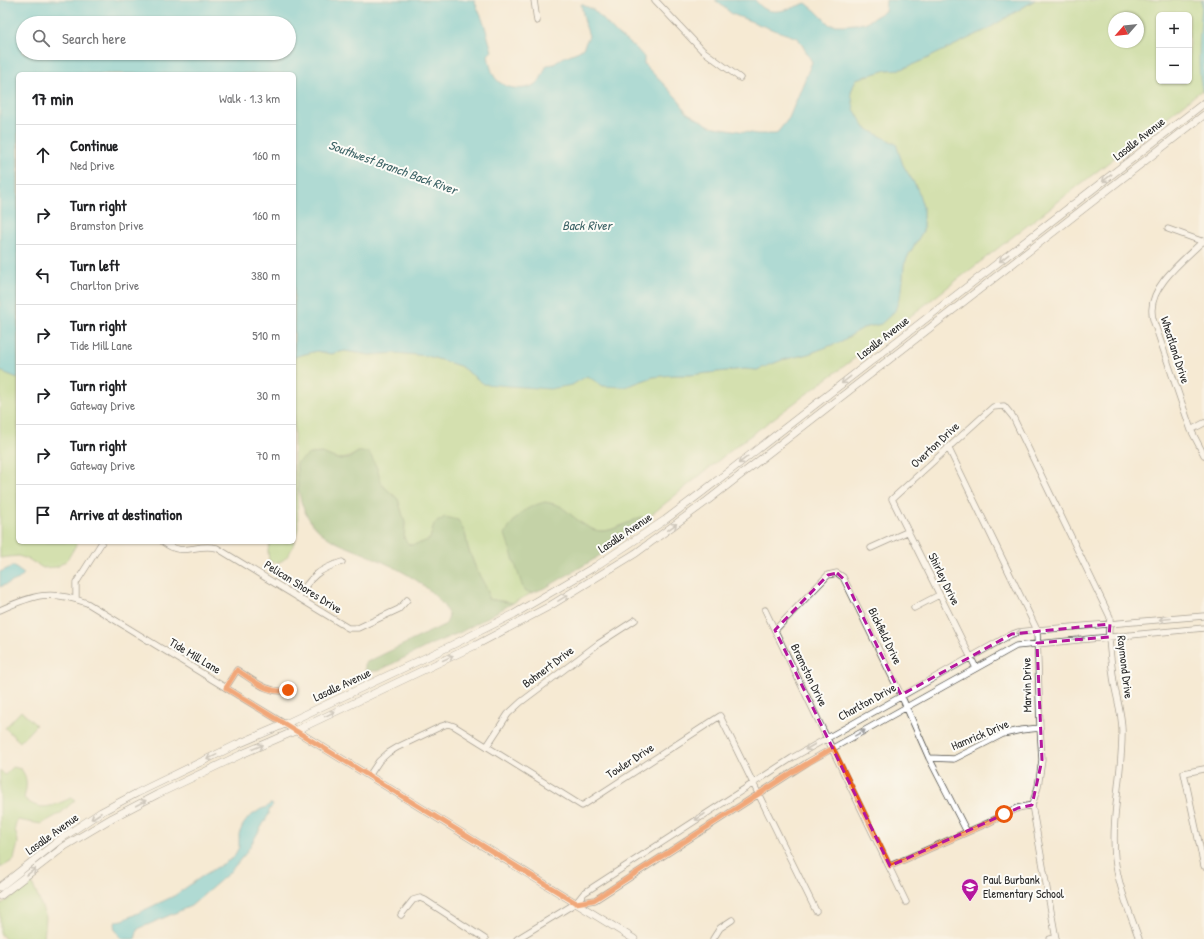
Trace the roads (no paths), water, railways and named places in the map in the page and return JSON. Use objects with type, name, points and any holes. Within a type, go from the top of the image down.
[{"type":"main road","name":"Lasalle Avenue","points":[[0,888],[62,838],[100,812],[489,627],[542,598],[628,545],[701,493],[1204,102]]},
{"type":"main road","name":"Lasalle Avenue","points":[[0,896],[65,846],[112,818],[186,780],[295,731],[500,632],[548,607],[636,553],[707,501],[1204,116]]},
{"type":"main road","name":"Tide Mill Lane","points":[[285,724],[634,939]]},
{"type":"street","points":[[534,0],[537,20]]},
{"type":"street","points":[[656,0],[702,50],[740,78]]},
{"type":"street","points":[[1168,230],[1204,241]]},
{"type":"street","name":"Wheatland Drive","points":[[1204,241],[1162,283],[1153,301],[1152,312],[1156,328],[1191,430],[1204,455]]},
{"type":"street","name":"Raymond Drive","points":[[993,407],[1004,406],[1013,417],[1107,611],[1110,624],[1109,637],[1122,732],[1122,752],[1115,806],[1115,858],[1121,887],[1139,939]]},
{"type":"street","name":"Overton Drive","points":[[892,499],[993,407]]},
{"type":"street","points":[[1191,430],[1204,423]]},
{"type":"street","name":"Marvin Drive","points":[[948,447],[1037,630],[1042,760],[1038,787],[1032,805],[1054,939]]},
{"type":"street","name":"Shirley Drive","points":[[892,499],[976,668]]},
{"type":"street","points":[[871,548],[909,531]]},
{"type":"street","points":[[76,599],[76,583],[101,544]]},
{"type":"street","name":"Pelican Shores Drive","points":[[165,544],[174,549],[184,551],[204,546],[217,548],[344,626],[354,628],[365,625],[399,609],[407,600]]},
{"type":"street","points":[[298,598],[305,585],[314,575],[326,568],[342,562]]},
{"type":"street","name":"Bickfield Drive","points":[[775,630],[828,575],[834,573],[841,575],[845,580],[907,707],[929,758],[967,832]]},
{"type":"street","name":"Tide Mill Lane","points":[[0,610],[21,600],[52,594],[87,603],[285,724]]},
{"type":"street","points":[[914,608],[940,595]]},
{"type":"street","name":"Bramston Drive","points":[[765,610],[890,866],[906,902]]},
{"type":"street","name":"Charlton Drive","points":[[517,939],[576,903],[584,893],[792,758],[901,695],[1012,634],[1037,630],[1204,616]]},
{"type":"street","name":"Bohnert Drive","points":[[487,746],[508,714],[520,702],[598,644],[635,620]]},
{"type":"street","name":"Charlton Drive","points":[[576,903],[594,900],[833,748],[1016,646],[1204,628]]},
{"type":"street","points":[[226,688],[237,670],[270,691],[281,692],[288,690]]},
{"type":"street","name":"Towler Drive","points":[[369,776],[379,761],[388,752],[448,724],[454,726],[487,746],[582,806],[720,716],[816,911]]},
{"type":"street","name":"Hamrick Drive","points":[[929,758],[954,759],[1003,734],[1040,728]]},
{"type":"street","points":[[1204,769],[1184,773],[1204,866]]},
{"type":"street","points":[[890,866],[988,823],[1018,808],[1032,805]]},
{"type":"street","points":[[401,914],[413,900],[420,898],[485,939]]},
{"type":"street","points":[[713,939],[720,928],[732,920]]},
{"type":"water","name":"Back River","points":[[0,0],[474,0],[484,23],[492,51],[488,55],[494,76],[502,84],[513,88],[525,88],[538,83],[547,65],[554,64],[562,58],[583,48],[589,36],[581,4],[594,10],[618,35],[634,46],[644,57],[644,64],[679,100],[686,112],[710,126],[757,134],[776,134],[789,118],[812,62],[798,38],[732,14],[715,0],[755,0],[765,9],[770,11],[786,10],[806,3],[830,25],[845,25],[865,23],[885,11],[886,0],[1035,0],[986,30],[926,59],[902,69],[887,70],[856,79],[851,92],[854,109],[865,128],[896,144],[903,165],[917,188],[923,207],[923,231],[904,265],[902,290],[895,311],[881,324],[863,328],[840,342],[808,354],[782,360],[757,370],[744,369],[690,375],[653,377],[625,387],[603,386],[587,376],[572,385],[550,389],[484,384],[460,366],[428,356],[396,353],[370,355],[345,351],[331,354],[317,351],[296,357],[296,72],[16,72],[16,377],[0,371]]},
{"type":"water","points":[[1202,0],[1204,0],[1204,94],[1201,86],[1199,62]]},
{"type":"water","points":[[13,566],[24,574],[19,579],[0,587],[0,572]]},
{"type":"water","points":[[270,804],[273,806],[269,810],[269,814],[246,853],[229,873],[191,906],[138,929],[135,939],[122,939],[114,928],[116,921],[123,920],[174,896],[204,875],[233,858],[239,847],[239,834],[243,825],[249,817]]},
{"type":"place","name":"Paul Burbank Elementary School","points":[[970,902]]},
{"type":"water label","name":"Southwest Branch Back River","points":[[393,167]]}]
